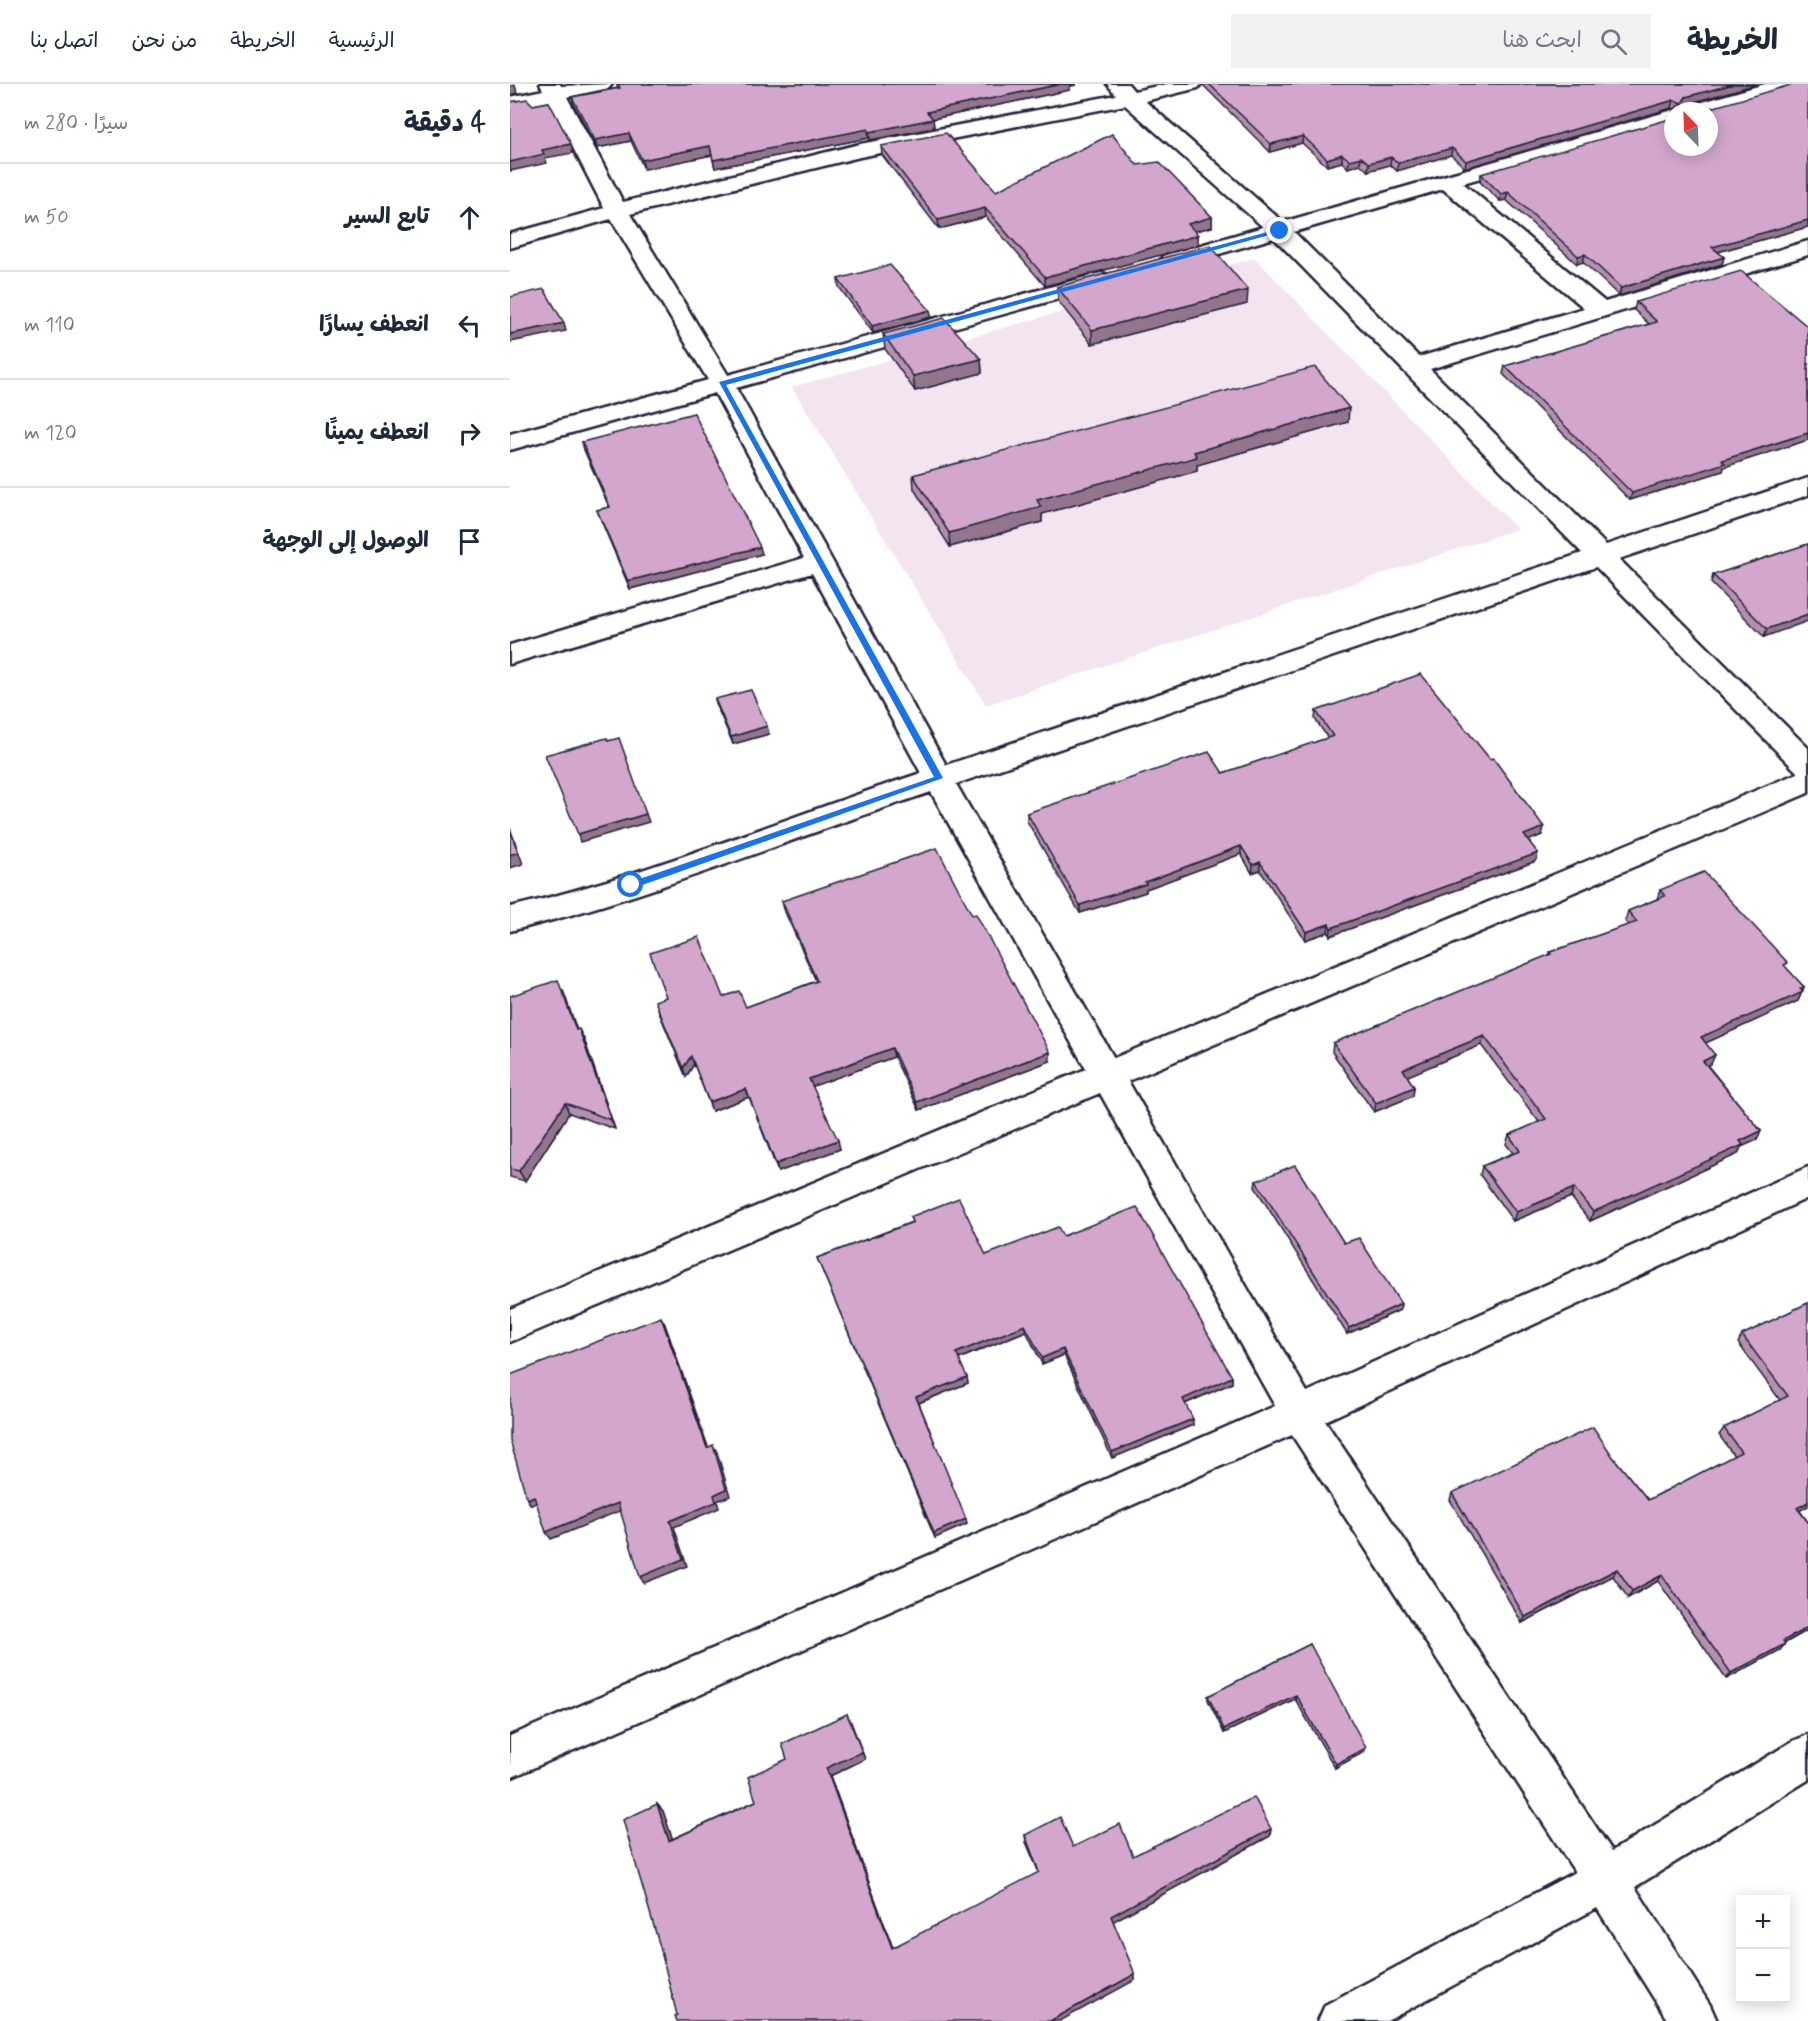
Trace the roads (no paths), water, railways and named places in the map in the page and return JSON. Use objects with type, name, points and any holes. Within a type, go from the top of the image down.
[{"type":"street","points":[[510,103],[551,88],[602,84]]},
{"type":"street","points":[[510,241],[616,210],[800,164],[1124,92],[1191,84]]},
{"type":"street","points":[[1714,102],[1747,89],[1788,84]]},
{"type":"street","points":[[551,88],[616,210],[722,384],[939,778],[1299,1414],[1605,1880],[1694,2021]]},
{"type":"street","points":[[1124,92],[1280,231],[1808,766]]},
{"type":"street","points":[[1155,265],[1280,231],[1664,119]]},
{"type":"street","points":[[1448,182],[1602,311]]},
{"type":"street","points":[[1412,367],[1808,248]]},
{"type":"street","points":[[510,442],[1121,274]]},
{"type":"street","points":[[510,919],[546,912],[631,885],[939,778],[1808,486]]},
{"type":"street","points":[[510,655],[819,562]]},
{"type":"street","points":[[510,1326],[1808,781]]},
{"type":"street","points":[[510,1756],[1299,1414],[1808,1182]]},
{"type":"street","points":[[1341,2021],[1605,1880],[1808,1756]]}]
